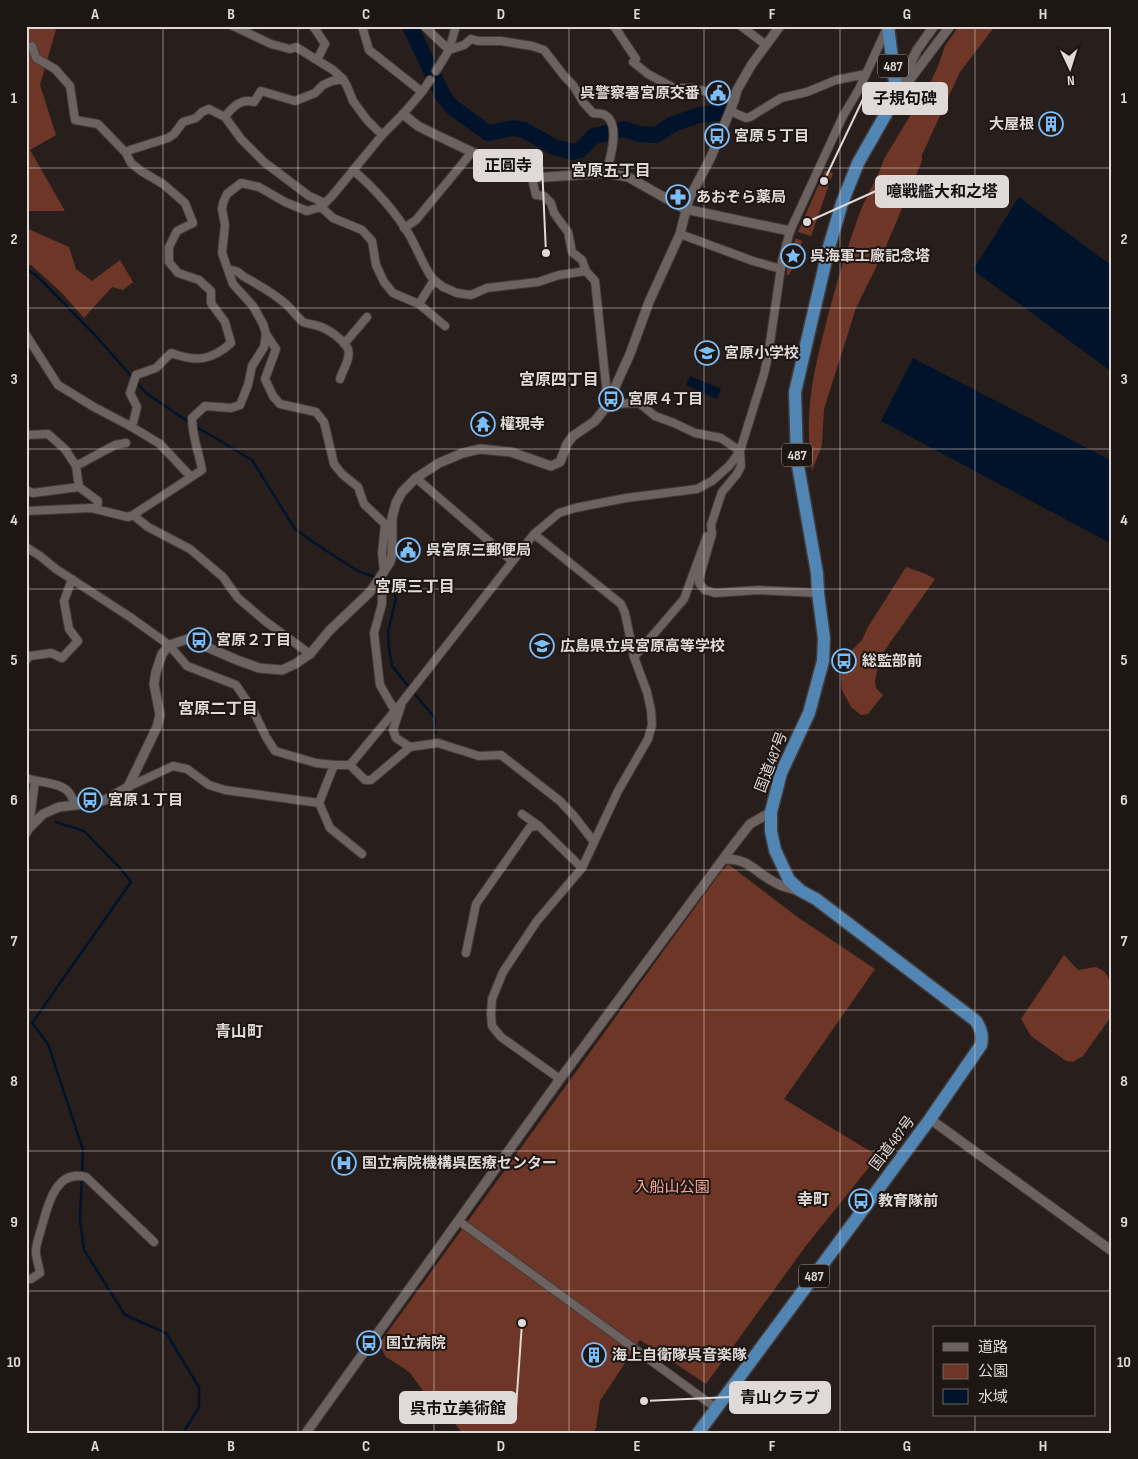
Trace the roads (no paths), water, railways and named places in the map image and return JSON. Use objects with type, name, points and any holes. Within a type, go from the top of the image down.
[{"type":"highway","name":"国道487号","points":[[698,1433],[930,1119],[981,1044],[982,1038],[981,1030],[976,1021],[964,1011],[816,899],[801,892],[789,880],[775,850],[771,831],[771,812],[781,773],[809,713],[823,661],[824,638],[817,573],[797,460],[796,392],[829,248],[842,203],[858,162],[891,105],[895,82],[888,26]]},
{"type":"street","points":[[234,26],[271,44],[290,50],[296,47],[333,70],[343,79],[354,101],[367,120],[382,135]]},
{"type":"street","points":[[312,26],[325,44],[317,60]]},
{"type":"street","points":[[362,26],[369,50],[422,92]]},
{"type":"street","points":[[424,26],[449,50]]},
{"type":"street","points":[[436,71],[449,50],[456,26]]},
{"type":"street","points":[[614,26],[634,60],[648,74],[674,88],[693,88],[734,101]]},
{"type":"street","points":[[741,26],[766,45]]},
{"type":"street","points":[[128,787],[157,727],[160,715],[154,684],[162,654],[169,645],[188,639],[259,668],[282,670],[295,664],[310,654],[329,631],[370,592],[377,582],[390,562],[392,555],[392,518],[396,503],[402,492],[416,478],[439,463],[480,449],[511,452],[551,466],[554,465],[560,462],[567,444],[573,436],[602,414],[630,354],[649,302],[680,234],[689,199],[712,156],[743,78],[780,26]]},
{"type":"street","points":[[350,765],[403,701],[534,534],[559,513],[626,498],[697,488],[712,481],[729,466],[740,451],[768,356],[781,269],[790,231],[843,116],[859,89],[888,26]]},
{"type":"street","points":[[891,105],[917,50],[934,26]]},
{"type":"street","points":[[891,105],[950,26]]},
{"type":"street","points":[[449,50],[464,45],[470,39],[501,41],[544,50],[594,114],[607,116],[611,121],[614,146],[606,173]]},
{"type":"street","points":[[32,46],[36,58],[55,69],[70,86],[75,120],[98,124],[126,153],[131,163],[163,184],[185,203],[193,223],[177,231],[169,247],[169,262],[178,273],[199,280],[211,291],[210,303],[225,322],[231,343],[222,352],[198,360],[170,353],[156,368],[136,375],[130,393],[137,407],[132,427]]},
{"type":"street","points":[[730,111],[746,118],[750,117],[780,98],[807,92],[836,80],[866,74]]},
{"type":"street","points":[[225,116],[239,102],[249,100],[254,102],[261,91],[295,101],[315,93],[323,85],[343,79]]},
{"type":"street","points":[[384,571],[382,554],[385,524],[364,504],[358,487],[342,474],[334,464],[324,422],[316,412],[280,404],[273,396],[265,379],[276,349],[266,334],[253,306],[233,284],[222,253],[225,225],[222,209],[227,194],[241,183],[258,187],[285,202],[308,211],[323,205],[382,135],[422,92],[430,80]]},
{"type":"street","points":[[126,153],[168,138],[174,134],[183,122],[196,118],[202,112],[209,109],[225,116],[241,139],[264,162],[323,205],[333,218],[362,230],[372,241],[376,265],[384,282],[393,293],[419,304],[445,326]]},
{"type":"street","points":[[403,114],[418,126],[532,178],[606,173],[628,177],[685,209],[790,231]]},
{"type":"street","points":[[404,228],[416,220],[472,152]]},
{"type":"street","points":[[353,170],[385,201],[410,236],[422,262],[434,280],[443,287],[457,293],[470,295],[487,288],[538,282],[559,275],[586,271]]},
{"type":"street","points":[[532,178],[536,195],[544,196],[551,203],[554,212],[568,232],[572,252],[582,260],[586,271],[596,281],[608,404]]},
{"type":"street","points":[[680,234],[753,261],[781,269]]},
{"type":"street","points":[[228,270],[236,270],[247,279],[256,282],[280,299],[304,323],[319,326],[340,339],[348,349],[348,361],[342,370],[340,378]]},
{"type":"street","points":[[419,304],[434,280]]},
{"type":"street","points":[[344,344],[366,317]]},
{"type":"street","points":[[26,334],[58,385],[160,444],[191,477]]},
{"type":"street","points":[[26,511],[97,509],[128,516],[133,515],[202,470],[192,430],[192,418],[205,406],[231,408],[240,406],[248,385],[252,366],[264,347],[266,334]]},
{"type":"street","points":[[608,404],[639,403],[655,416],[695,433],[720,438],[740,451]]},
{"type":"street","points":[[26,435],[48,434],[65,449],[76,466],[79,487]]},
{"type":"street","points":[[76,466],[115,445],[126,443]]},
{"type":"street","points":[[634,657],[684,599],[722,492],[741,466],[740,451]]},
{"type":"street","points":[[416,478],[512,561]]},
{"type":"street","points":[[26,490],[34,493],[79,487],[98,501],[97,509]]},
{"type":"street","points":[[133,515],[148,527],[190,549],[223,577],[238,598],[265,621],[310,654]]},
{"type":"street","points":[[711,525],[712,534],[699,579],[705,590],[716,593],[759,590],[818,593]]},
{"type":"street","points":[[534,534],[621,604],[625,613],[634,657],[647,692],[652,725],[648,739],[618,791],[582,868],[537,921],[503,972],[492,999],[492,1026],[501,1037],[560,1079]]},
{"type":"street","points":[[26,548],[169,645],[187,666],[236,686],[254,710],[266,737],[275,751],[316,763],[350,765],[365,780],[371,780],[410,747],[438,743],[479,756],[501,755],[560,801],[594,842]]},
{"type":"street","points":[[26,647],[28,658],[51,653],[62,658],[78,641],[68,628],[64,601],[72,579]]},
{"type":"street","points":[[377,582],[382,593],[382,604],[374,633],[380,685],[395,711]]},
{"type":"street","points":[[403,701],[392,730],[396,738],[410,747]]},
{"type":"street","points":[[334,765],[319,803],[330,828],[362,854]]},
{"type":"street","points":[[28,830],[43,814],[59,807],[105,800],[173,766],[187,769],[209,785],[225,790],[319,803]]},
{"type":"street","points":[[26,778],[53,783],[70,792],[75,805]]},
{"type":"street","points":[[28,830],[34,781]]},
{"type":"street","points":[[306,1433],[560,1079],[750,824],[771,812]]},
{"type":"street","points":[[522,814],[538,826],[582,868]]},
{"type":"street","points":[[466,952],[476,904],[530,827],[538,826]]},
{"type":"street","points":[[724,859],[745,862],[775,883],[801,892]]},
{"type":"street","points":[[930,1119],[1112,1251]]},
{"type":"street","points":[[26,1279],[31,1279],[40,1272],[36,1250],[48,1204],[57,1186],[70,1177],[86,1177],[154,1242]]},
{"type":"street","points":[[459,1221],[716,1408]]},
{"type":"water","points":[[1019,197],[1112,266],[1112,372],[973,270]]},
{"type":"water","points":[[913,358],[1112,461],[1112,544],[881,421]]},
{"type":"water","points":[[690,376],[721,389],[717,399],[686,385]]},
{"type":"waterway","points":[[410,26],[443,96],[452,107],[488,133],[514,128],[524,130],[554,147],[573,152],[580,150],[594,136],[624,129],[639,134],[656,135],[673,124],[699,115],[724,112]]},
{"type":"waterway","points":[[26,269],[37,276],[95,335],[146,393],[190,423]]},
{"type":"waterway","points":[[195,426],[252,460],[295,529],[358,571],[389,582],[396,598],[388,632],[392,666],[435,718],[434,729],[436,733]]},
{"type":"waterway","points":[[56,822],[84,831],[131,882],[32,1023],[48,1044],[83,1150],[80,1220],[84,1250],[125,1315],[166,1333],[199,1387],[199,1407],[183,1433]]},
{"type":"place","name":"呉警察署宮原交番","points":[[718,93]]},
{"type":"place","name":"大屋根","points":[[1051,124]]},
{"type":"place","name":"宮原５丁目","points":[[717,136]]},
{"type":"place","name":"子規句碑","points":[[824,181]]},
{"type":"place","name":"あおぞら薬局","points":[[678,197]]},
{"type":"place","name":"噫戦艦大和之塔","points":[[807,222]]},
{"type":"place","name":"正圓寺","points":[[546,253]]},
{"type":"place","name":"呉海軍工廠記念塔","points":[[793,256]]},
{"type":"place","name":"宮原小学校","points":[[707,353]]},
{"type":"place","name":"宮原４丁目","points":[[611,399]]},
{"type":"place","name":"權現寺","points":[[483,424]]},
{"type":"place","name":"呉宮原三郵便局","points":[[408,550]]},
{"type":"place","name":"宮原２丁目","points":[[199,640]]},
{"type":"place","name":"広島県立呉宮原高等学校","points":[[542,646]]},
{"type":"place","name":"総監部前","points":[[844,661]]},
{"type":"place","name":"宮原１丁目","points":[[90,800]]},
{"type":"place","name":"国立病院機構呉医療センター","points":[[344,1163]]},
{"type":"place","name":"教育隊前","points":[[861,1201]]},
{"type":"place","name":"呉市立美術館","points":[[522,1323]]},
{"type":"place","name":"国立病院","points":[[369,1343]]},
{"type":"place","name":"海上自衛隊呉音楽隊","points":[[594,1355]]},
{"type":"place","name":"青山クラブ","points":[[644,1401]]},
{"type":"district","name":"宮原五丁目","points":[[611,170]]},
{"type":"district","name":"宮原四丁目","points":[[559,379]]},
{"type":"district","name":"宮原三丁目","points":[[415,586]]},
{"type":"district","name":"宮原二丁目","points":[[218,708]]},
{"type":"district","name":"青山町","points":[[239,1031]]},
{"type":"district","name":"幸町","points":[[813,1199]]},
{"type":"park label","name":"入船山公園","points":[[672,1187]]}]
